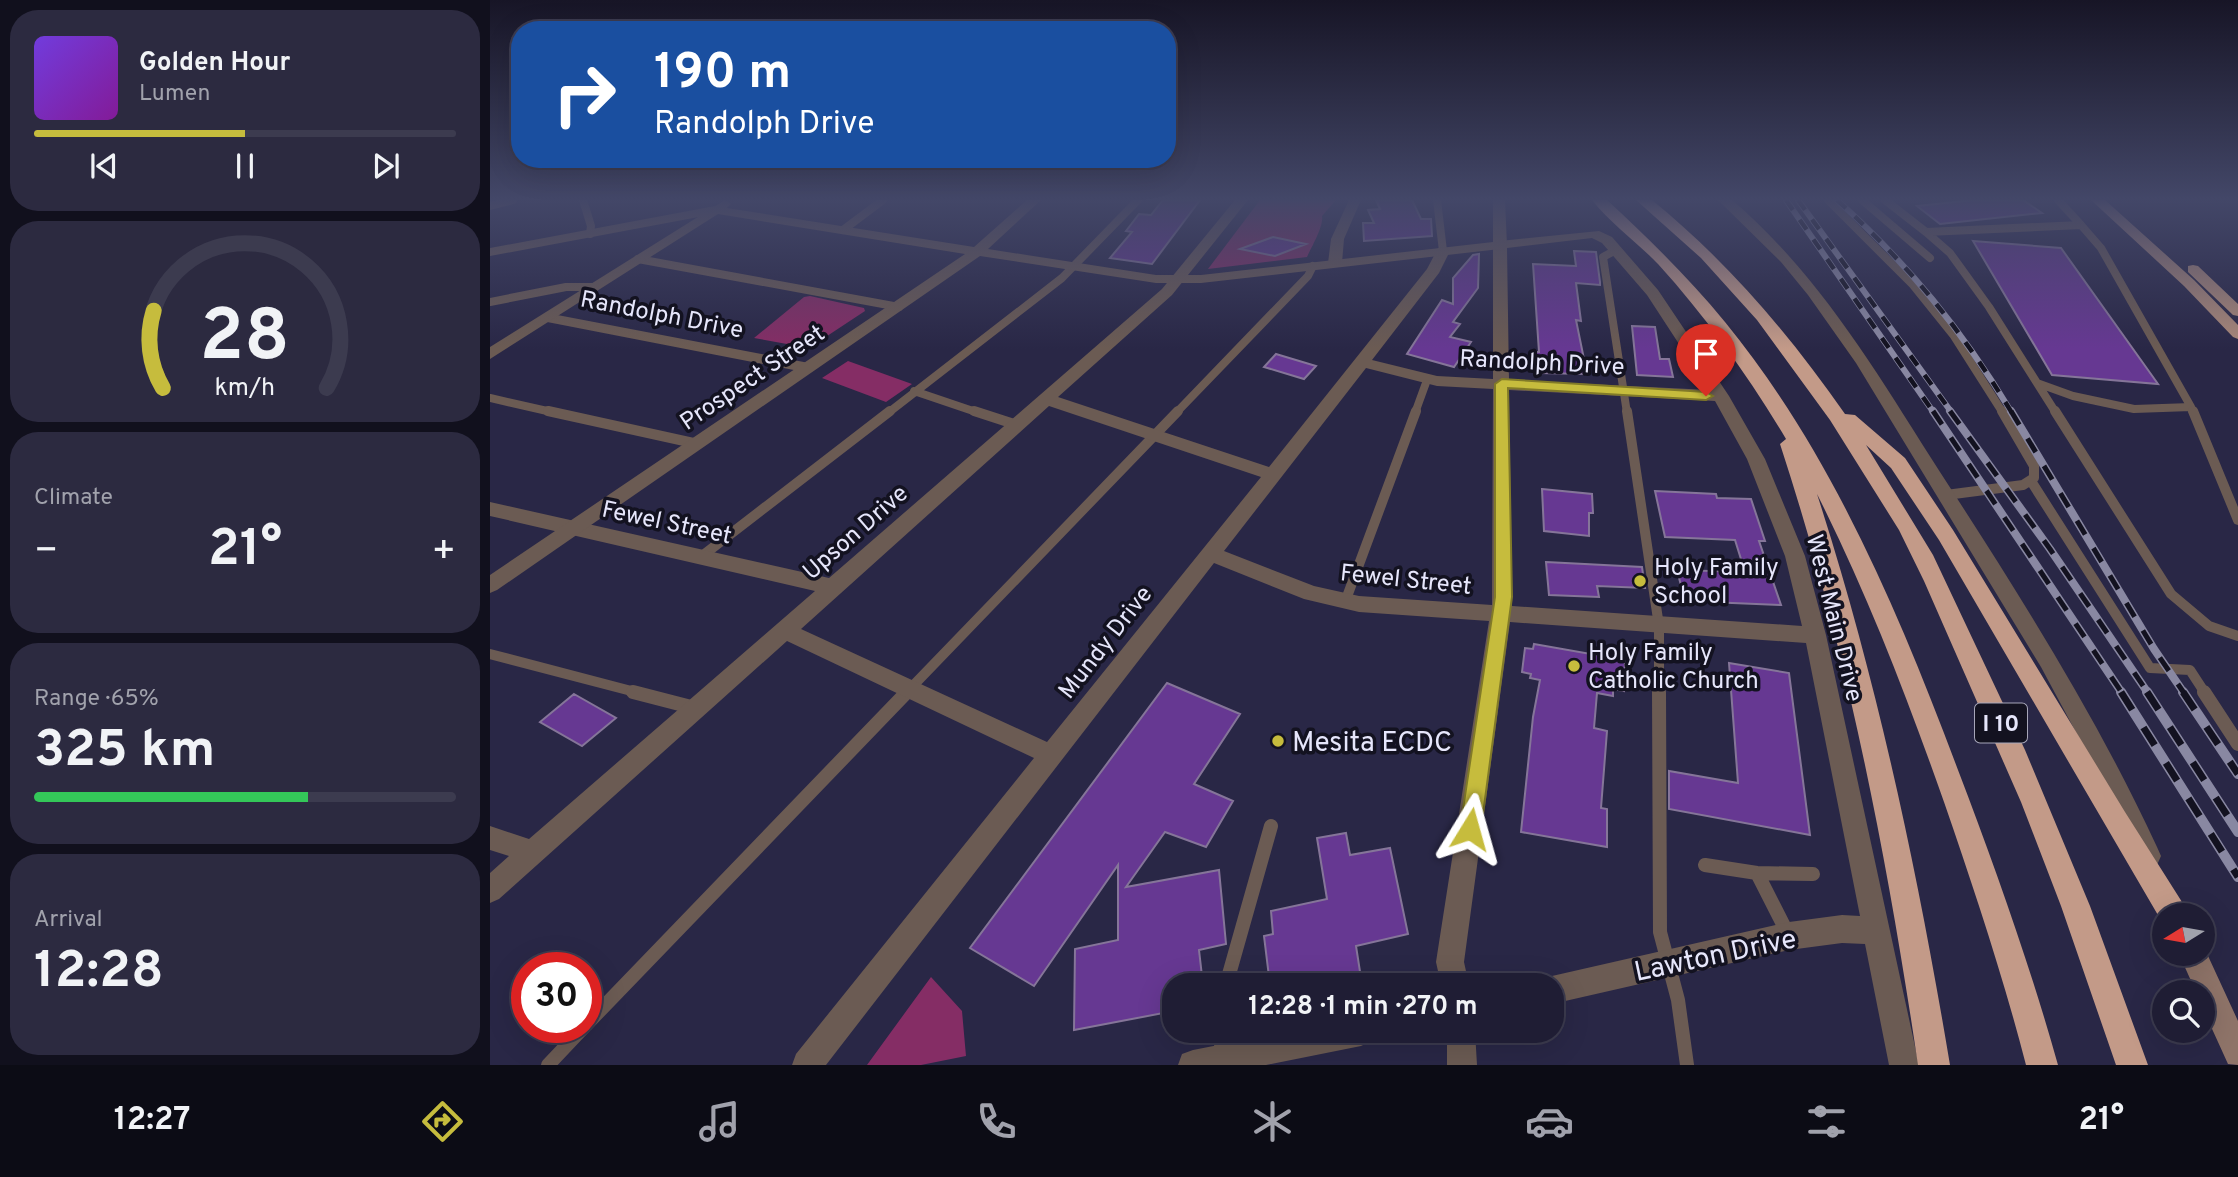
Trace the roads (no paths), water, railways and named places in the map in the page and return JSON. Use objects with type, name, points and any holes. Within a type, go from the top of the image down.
[{"type":"highway","name":"I 10","points":[[1654,250],[1734,342],[1777,405],[1828,491],[1895,635],[1975,852],[2042,1065]]},
{"type":"highway","name":"I 10","points":[[1698,250],[1741,291],[1783,340],[1828,400],[1916,542],[1994,707],[2078,910],[2132,1065]]},
{"type":"highway","points":[[1828,400],[1898,463],[1975,582],[2166,903]]},
{"type":"highway","points":[[1777,405],[1816,521],[1852,650],[1892,828],[1934,1065]]},
{"type":"main road","points":[[2152,250],[2238,334]]},
{"type":"main road","points":[[2169,250],[2238,312]]},
{"type":"main road","points":[[2198,966],[2238,1054]]},
{"type":"street","points":[[490,354],[651,250]]},
{"type":"street","points":[[970,250],[1156,279],[1201,279],[1455,250]]},
{"type":"street","name":"Upson Drive","points":[[490,890],[1180,279],[1203,250]]},
{"type":"street","points":[[1335,250],[1335,263]]},
{"type":"street","points":[[1452,973],[1450,962],[1502,615],[1500,250]]},
{"type":"street","name":"West Main Drive","points":[[1616,250],[1653,293],[1721,396],[1756,459],[1795,555],[1815,635],[1904,1065]]},
{"type":"street","points":[[1777,250],[1818,296],[2025,621],[2111,772],[2168,903]]},
{"type":"street","name":"Prospect Street","points":[[490,585],[978,251]]},
{"type":"street","name":"Mundy Drive","points":[[807,1065],[1208,553],[1434,270],[1443,251]]},
{"type":"street","name":"Randolph Drive","points":[[547,318],[809,368]]},
{"type":"street","name":"Randolph Drive","points":[[1362,362],[1427,380],[1721,396]]},
{"type":"street","points":[[1046,399],[1272,474]]},
{"type":"street","name":"Fewel Street","points":[[490,509],[833,587]]},
{"type":"street","name":"Fewel Street","points":[[1208,553],[1311,593],[1345,601],[1502,615],[1815,635]]},
{"type":"street","points":[[783,630],[1051,755]]},
{"type":"street","points":[[490,838],[533,852]]},
{"type":"street","name":"Lawton Drive","points":[[1564,987],[1789,936],[1842,929],[1878,931]]},
{"type":"street","points":[[1193,1065],[1221,1045],[1241,1043]]},
{"type":"street","points":[[1461,1043],[1462,1065]]},
{"type":"lane","points":[[702,556],[1074,267],[1091,250]]},
{"type":"lane","points":[[1616,250],[1607,252],[1603,257],[1626,391],[1659,626],[1660,932],[1678,1000],[1687,1065]]},
{"type":"lane","points":[[1878,250],[1913,285],[1954,336],[2030,457],[2035,473],[2031,481],[2018,486],[1946,495]]},
{"type":"lane","points":[[1920,250],[1930,258]]},
{"type":"lane","points":[[1946,250],[1989,307],[2171,594],[2193,617],[2229,635],[2238,636]]},
{"type":"lane","points":[[2102,250],[2191,407],[2238,520]]},
{"type":"lane","points":[[638,259],[899,307]]},
{"type":"lane","points":[[602,1008],[1308,276],[1313,266]]},
{"type":"lane","points":[[490,302],[575,286],[594,287]]},
{"type":"lane","points":[[1345,601],[1427,380]]},
{"type":"lane","points":[[2037,383],[2073,396],[2134,409],[2191,407]]},
{"type":"lane","points":[[914,391],[1017,425]]},
{"type":"lane","points":[[490,398],[698,444]]},
{"type":"lane","points":[[2031,481],[2150,668],[2190,670],[2238,744]]},
{"type":"lane","points":[[490,654],[695,708]]},
{"type":"lane","points":[[1229,973],[1272,826]]},
{"type":"lane","points":[[1705,865],[1757,873],[1813,874]]},
{"type":"lane","points":[[1757,873],[1789,936]]},
{"type":"lane","points":[[548,1065],[569,1043]]},
{"type":"railway","points":[[1821,250],[1934,413]]},
{"type":"railway","points":[[1834,250],[1952,413]]},
{"type":"railway","points":[[1889,250],[1953,326],[2012,413]]},
{"type":"railway","points":[[1933,411],[2122,693]]},
{"type":"railway","points":[[1950,411],[2050,549],[2148,693]]},
{"type":"railway","points":[[2011,411],[2154,649],[2184,693]]},
{"type":"railway","points":[[2121,692],[2238,877]]},
{"type":"railway","points":[[2147,692],[2238,832]]},
{"type":"railway","points":[[2183,692],[2238,774]]},
{"type":"place","name":"Holy Family School","points":[[1640,581]]},
{"type":"place","name":"Holy Family Catholic Church","points":[[1574,666]]},
{"type":"place","name":"Mesita ECDC","points":[[1278,741]]}]
